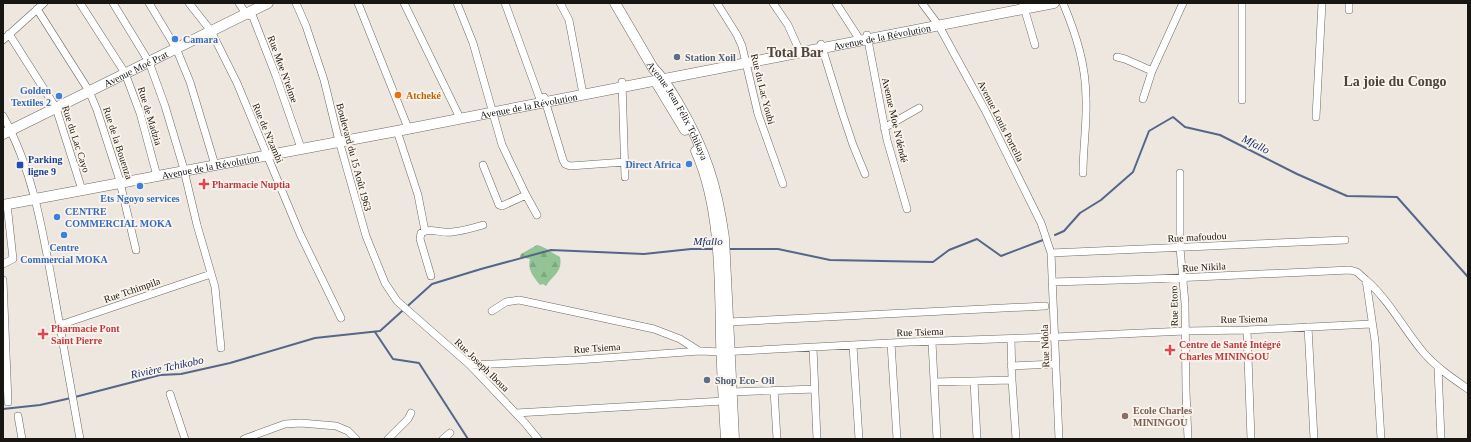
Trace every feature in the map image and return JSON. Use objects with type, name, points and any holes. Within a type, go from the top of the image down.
[{"type":"street","points":[[3,40],[44,3]]},
{"type":"street","name":"Rue de Madzia","points":[[80,3],[125,74],[140,113],[156,174]]},
{"type":"street","points":[[113,3],[149,62],[165,106],[183,168],[196,225],[215,287],[221,348]]},
{"type":"street","points":[[149,3],[176,48],[190,82],[215,162]]},
{"type":"street","name":"Rue de N'zambi","points":[[189,3],[211,31],[237,83],[300,234],[342,318]]},
{"type":"street","name":"Rue Moe N'telme","points":[[239,3],[246,14],[253,17],[276,76],[300,146]]},
{"type":"street","name":"Avenue Moé Prat","points":[[7,132],[268,3]]},
{"type":"street","name":"Boulevard du 15 Août 1963","points":[[296,3],[306,26],[324,80],[338,139],[371,251],[391,293],[407,310]]},
{"type":"street","points":[[358,3],[407,126]]},
{"type":"street","points":[[404,3],[460,115]]},
{"type":"street","points":[[457,3],[473,43],[502,145],[537,215]]},
{"type":"street","points":[[504,3],[543,99],[565,164],[570,166],[625,162]]},
{"type":"street","points":[[560,3],[569,20],[583,92]]},
{"type":"street","name":"Avenue Jean Félix Tchikaya","points":[[615,3],[657,76],[698,140],[708,163],[720,207],[724,238],[729,322],[724,401],[726,439]]},
{"type":"street","name":"Rue du Lac Youbi","points":[[717,3],[738,35],[742,46],[764,134],[782,184]]},
{"type":"street","points":[[773,3],[788,25],[799,50]]},
{"type":"street","name":"Avenue Moe N'déndé","points":[[836,3],[863,38],[884,128],[907,209]]},
{"type":"street","name":"Avenue Louis Portella","points":[[922,3],[938,24],[985,110],[1041,223],[1051,253]]},
{"type":"street","name":"Avenue de la Révolution","points":[[4,203],[34,196],[583,92],[657,76],[938,24],[1026,5],[1054,3]]},
{"type":"street","points":[[1063,3],[1076,35],[1085,78],[1086,99],[1082,173]]},
{"type":"street","points":[[1143,99],[1152,71],[1182,3]]},
{"type":"street","points":[[1242,3],[1242,100]]},
{"type":"street","points":[[1316,117],[1322,3]]},
{"type":"street","points":[[1026,5],[1035,45]]},
{"type":"street","name":"Rue de la Bouenza","points":[[37,9],[89,91],[97,110],[120,180],[136,250]]},
{"type":"street","name":"Rue du Lac Cayo","points":[[9,34],[56,108],[81,188]]},
{"type":"street","points":[[822,46],[853,145],[865,174]]},
{"type":"street","points":[[1117,57],[1126,59],[1152,71]]},
{"type":"street","name":"Avenue de la Révolution","points":[[622,84],[639,84],[657,76],[678,76],[746,60]]},
{"type":"street","points":[[639,84],[668,93],[678,76]]},
{"type":"street","points":[[622,84],[625,177]]},
{"type":"street","name":"Avenue Jean Félix Tchikaya","points":[[668,93],[697,154],[708,185],[713,208],[726,352],[732,392],[734,439]]},
{"type":"street","points":[[884,128],[919,108]]},
{"type":"street","points":[[3,116],[7,132],[25,166],[34,196],[60,325],[80,439]]},
{"type":"street","name":"Avenue de la Révolution","points":[[338,139],[397,131],[407,126]]},
{"type":"street","points":[[397,131],[418,195],[424,231],[421,233],[420,239],[431,276]]},
{"type":"street","points":[[483,165],[499,205],[502,206],[526,195]]},
{"type":"street","name":"Rue Etoro","points":[[1180,173],[1180,248],[1184,278],[1188,439]]},
{"type":"street","points":[[3,264],[13,259],[4,203]]},
{"type":"street","points":[[424,231],[440,230],[452,232],[483,225]]},
{"type":"street","name":"Rue mafoudou","points":[[1051,253],[1345,240]]},
{"type":"street","name":"Rue Ndola","points":[[1051,253],[1059,439]]},
{"type":"street","name":"Rue Nikila","points":[[1052,282],[1184,278],[1350,270],[1357,272],[1366,280]]},
{"type":"street","name":"Rue Tchimpila","points":[[60,325],[211,274]]},
{"type":"street","points":[[3,280],[8,402]]},
{"type":"street","points":[[1366,280],[1377,359],[1381,439]]},
{"type":"street","points":[[1366,280],[1377,289],[1411,337],[1438,368],[1468,390]]},
{"type":"street","points":[[492,311],[506,302],[519,300],[654,329],[680,339],[700,351]]},
{"type":"street","points":[[729,322],[1045,306]]},
{"type":"street","name":"Rue Joseph Iboua","points":[[407,310],[470,365],[516,413],[538,439]]},
{"type":"street","name":"Rue Tsiema","points":[[470,365],[577,360],[700,351],[726,352],[891,343],[1372,324]]},
{"type":"street","points":[[1308,327],[1314,439]]},
{"type":"street","points":[[1247,330],[1251,439]]},
{"type":"street","points":[[1010,339],[1016,439]]},
{"type":"street","points":[[932,342],[937,439]]},
{"type":"street","points":[[891,343],[897,439]]},
{"type":"street","points":[[853,346],[859,439]]},
{"type":"street","points":[[813,348],[817,439]]},
{"type":"street","points":[[1011,366],[1055,364]]},
{"type":"street","points":[[1438,368],[1441,439]]},
{"type":"street","points":[[974,380],[977,439]]},
{"type":"street","points":[[934,382],[1012,380]]},
{"type":"street","points":[[732,392],[815,389]]},
{"type":"street","points":[[774,390],[777,439]]},
{"type":"street","points":[[170,394],[185,439]]},
{"type":"street","points":[[516,413],[724,401]]},
{"type":"street","points":[[388,439],[408,419],[411,413]]},
{"type":"street","points":[[18,416],[22,439]]},
{"type":"street","points":[[244,439],[285,424],[301,423],[336,426],[348,431],[356,439]]},
{"type":"street","points":[[443,439],[450,433]]},
{"type":"green space","points":[[537,245],[560,257],[561,262],[559,270],[546,286],[543,284],[540,285],[533,276],[529,267],[530,259],[520,257],[521,254]]},
{"type":"waterway","name":"Mfallo","points":[[1055,235],[1064,231],[1080,213],[1101,200],[1133,172],[1149,131],[1173,117],[1185,127],[1220,135],[1297,174],[1347,196],[1397,197],[1468,277]]},
{"type":"waterway","name":"Mfallo","points":[[727,249],[778,249],[830,260],[933,262],[949,250],[977,239],[1001,256],[1043,240]]},
{"type":"waterway","name":"Mfallo","points":[[75,397],[160,375],[181,374],[230,363],[315,338],[380,331],[432,284],[551,250],[644,254],[691,249],[715,249]]},
{"type":"waterway","points":[[375,332],[393,359],[419,363],[468,439]]},
{"type":"waterway","name":"Rivière Tchikobo","points":[[3,409],[40,405],[71,398]]},
{"type":"place","name":"Camara","points":[[175,39]]},
{"type":"place","name":"Station Xoil","points":[[677,57]]},
{"type":"place","name":"Atcheké","points":[[398,95]]},
{"type":"place","name":"Golden Textiles 2","points":[[59,96]]},
{"type":"place","name":"Direct Africa","points":[[689,164]]},
{"type":"place","name":"Parking ligne 9","points":[[20,165]]},
{"type":"place","name":"Pharmacie Nuptia","points":[[204,184]]},
{"type":"place","name":"Ets Ngoyo services","points":[[140,186]]},
{"type":"place","name":"CENTRE COMMERCIAL MOKA","points":[[57,217]]},
{"type":"place","name":"Centre Commercial MOKA","points":[[64,235]]},
{"type":"place","name":"Pharmacie Pont Saint Pierre","points":[[43,334]]},
{"type":"place","name":"Centre de Santé Intégré Charles MININGOU","points":[[1170,350]]},
{"type":"place","name":"Shop Eco- Oil","points":[[707,380]]},
{"type":"place","name":"Ecole Charles MININGOU","points":[[1125,416]]},
{"type":"district","name":"Total Bar","points":[[795,52]]},
{"type":"district","name":"La joie du Congo","points":[[1395,81]]}]
